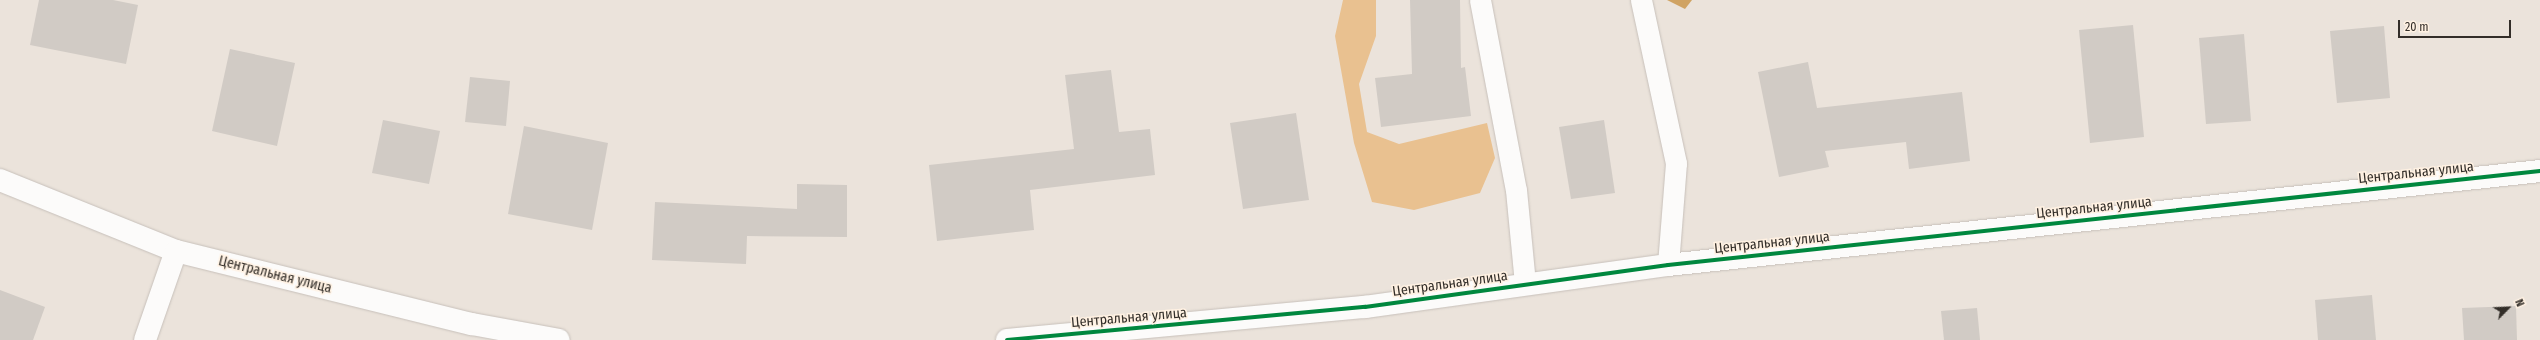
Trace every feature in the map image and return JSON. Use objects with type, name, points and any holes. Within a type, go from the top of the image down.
[{"type":"street","name":"Центральная улица","points":[[1007,340],[1365,307],[1668,265],[2540,171]]},
{"type":"street","name":"Центральная улица","points":[[0,180],[176,251],[472,324],[559,340]]},
{"type":"street","points":[[145,340],[176,251]]},
{"type":"lane","points":[[1480,0],[1516,190],[1525,284]]},
{"type":"lane","points":[[1641,0],[1676,163],[1668,265]]},
{"type":"shaded area","points":[[1343,0],[1376,0],[1376,36],[1359,84],[1367,132],[1399,144],[1487,123],[1495,158],[1480,193],[1414,210],[1372,202],[1354,143],[1335,36]]},
{"type":"shaded area","points":[[1667,0],[1692,0],[1685,9]]},
{"type":"building","points":[[39,0],[113,0],[138,5],[126,64],[30,45]]},
{"type":"building","points":[[1410,0],[1460,0],[1461,68],[1465,67],[1471,116],[1381,127],[1375,78],[1412,74]]},
{"type":"building","points":[[2133,25],[2144,137],[2090,143],[2079,30]]},
{"type":"building","points":[[2384,26],[2390,98],[2337,103],[2330,31]]},
{"type":"building","points":[[2244,34],[2251,121],[2206,124],[2199,38]]},
{"type":"building","points":[[230,49],[295,63],[277,146],[212,131]]},
{"type":"building","points":[[1808,62],[1817,108],[1962,92],[1970,161],[1909,169],[1906,142],[1825,151],[1829,167],[1779,177],[1758,72]]},
{"type":"building","points":[[1111,70],[1119,132],[1150,129],[1155,175],[1030,190],[1034,230],[937,241],[929,165],[1074,149],[1065,75]]},
{"type":"building","points":[[470,77],[510,81],[506,126],[465,122]]},
{"type":"building","points":[[1296,113],[1309,200],[1243,209],[1230,123]]},
{"type":"building","points":[[383,120],[440,131],[429,184],[372,173]]},
{"type":"building","points":[[1604,120],[1615,193],[1571,199],[1559,127]]},
{"type":"building","points":[[524,126],[608,143],[592,230],[508,214]]},
{"type":"building","points":[[797,184],[847,185],[847,237],[747,236],[746,264],[652,260],[655,202],[797,209]]},
{"type":"building","points":[[0,290],[45,307],[33,340],[0,340]]},
{"type":"building","points":[[2372,295],[2376,340],[2318,340],[2315,300]]},
{"type":"building","points":[[2516,306],[2517,340],[2464,340],[2462,308]]},
{"type":"building","points":[[1977,308],[1980,340],[1944,340],[1941,311]]},
{"type":"cycle path","points":[[1007,340],[1365,307],[1668,265],[2540,171]]}]
